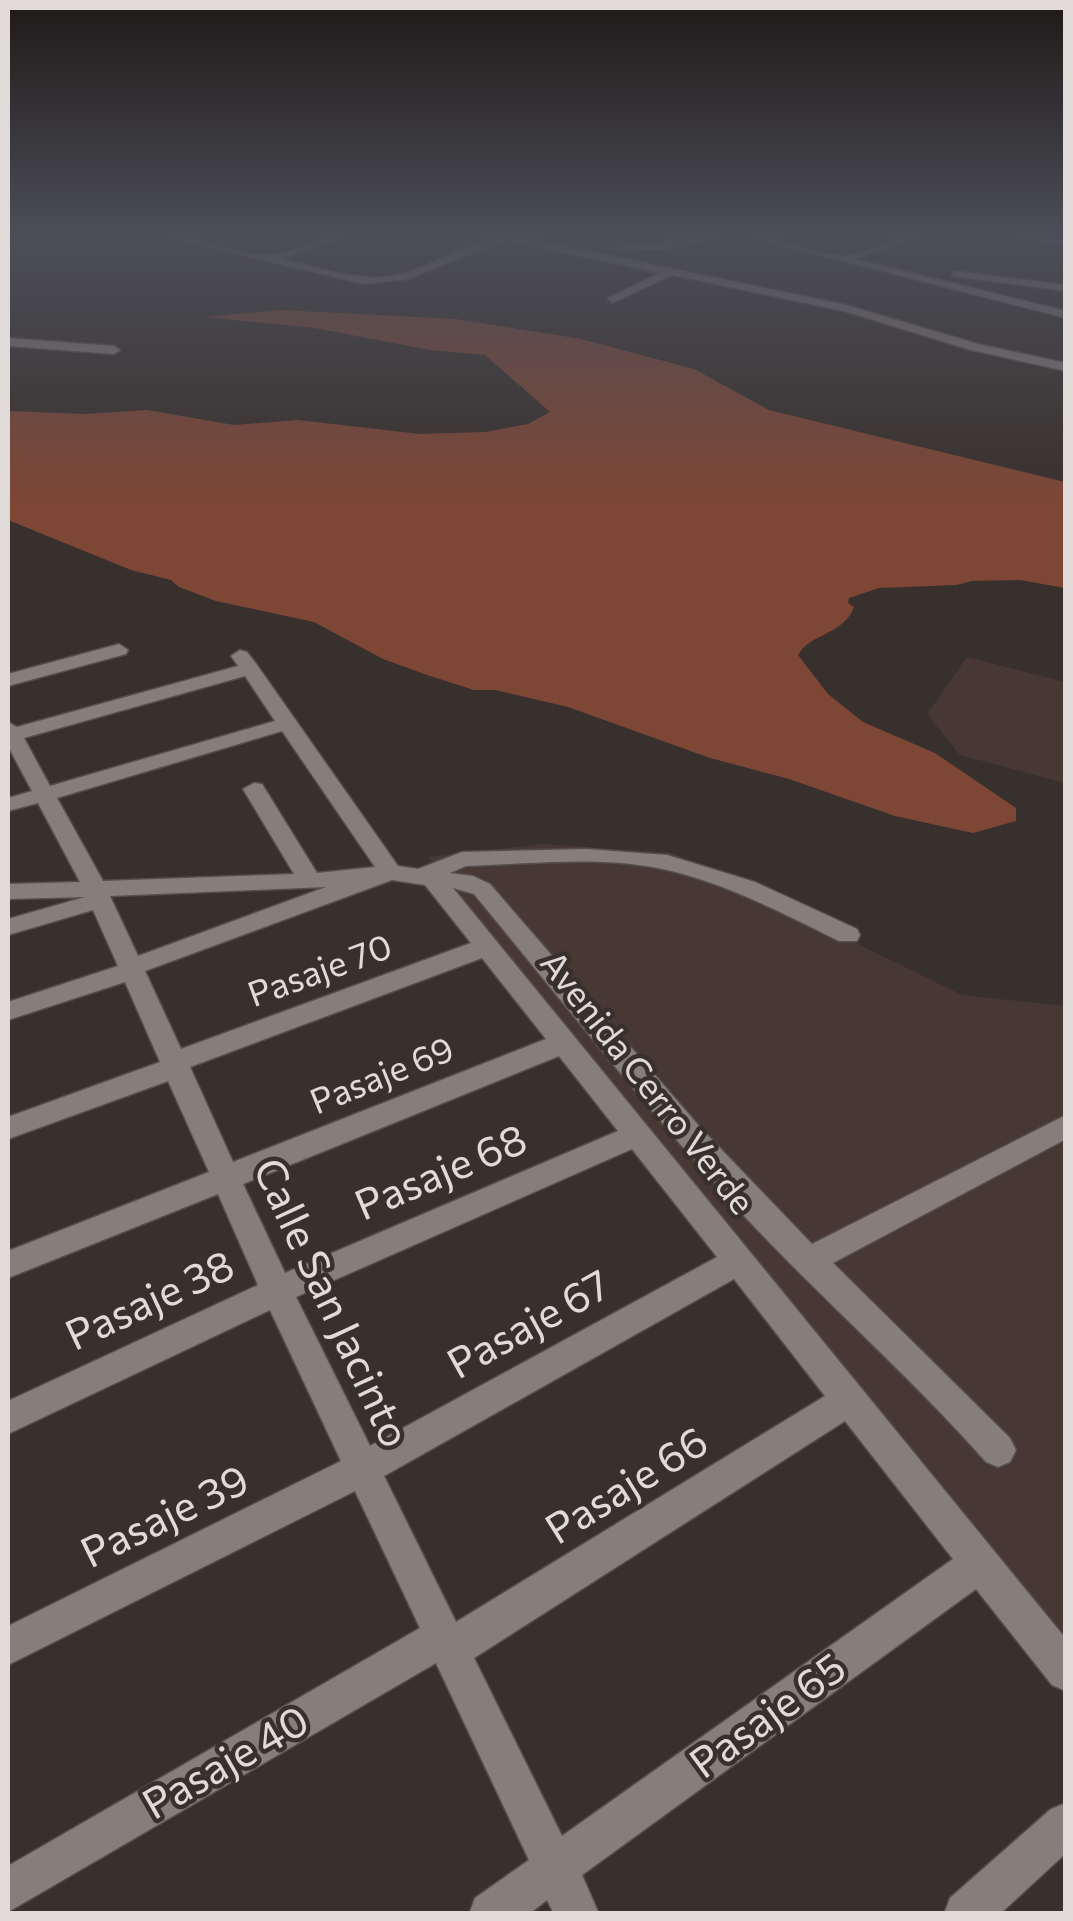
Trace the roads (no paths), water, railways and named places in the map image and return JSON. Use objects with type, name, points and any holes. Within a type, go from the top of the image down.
[{"type":"street","points":[[905,326],[975,347],[1066,367]]},
{"type":"street","points":[[8,342],[114,350]]},
{"type":"street","points":[[8,680],[120,650]]},
{"type":"street","points":[[9,733],[245,662],[390,872]]},
{"type":"street","points":[[8,805],[286,724]]},
{"type":"street","name":"Calle San Jacinto","points":[[9,733],[97,893],[278,1291],[577,1914]]},
{"type":"street","points":[[254,788],[310,880]]},
{"type":"street","points":[[429,877],[462,859],[586,856],[667,862],[747,887],[848,935]]},
{"type":"street","points":[[8,1011],[390,872]]},
{"type":"street","points":[[8,892],[97,893],[390,872],[465,881],[482,889],[716,1165],[808,1260],[952,1396],[998,1450]]},
{"type":"street","name":"Avenida Cerro Verde","points":[[429,877],[489,946],[1066,1671]]},
{"type":"street","points":[[8,927],[97,893]]},
{"type":"street","name":"Pasaje 70","points":[[8,1128],[489,946]]},
{"type":"street","name":"Pasaje 69","points":[[8,1265],[566,1042]]},
{"type":"street","points":[[808,1260],[1066,1126]]},
{"type":"street","name":"Pasaje 68","points":[[278,1291],[638,1134]]},
{"type":"street","name":"Pasaje 67","points":[[362,1469],[739,1260]]},
{"type":"street","name":"Pasaje 38","points":[[8,1418],[278,1291]]},
{"type":"street","name":"Pasaje 66","points":[[448,1643],[850,1399]]},
{"type":"street","name":"Pasaje 39","points":[[8,1646],[362,1469]]},
{"type":"street","name":"Pasaje 65","points":[[491,1914],[980,1562]]},
{"type":"street","name":"Pasaje 40","points":[[8,1890],[448,1643]]},
{"type":"street","points":[[966,1914],[1066,1824]]}]
